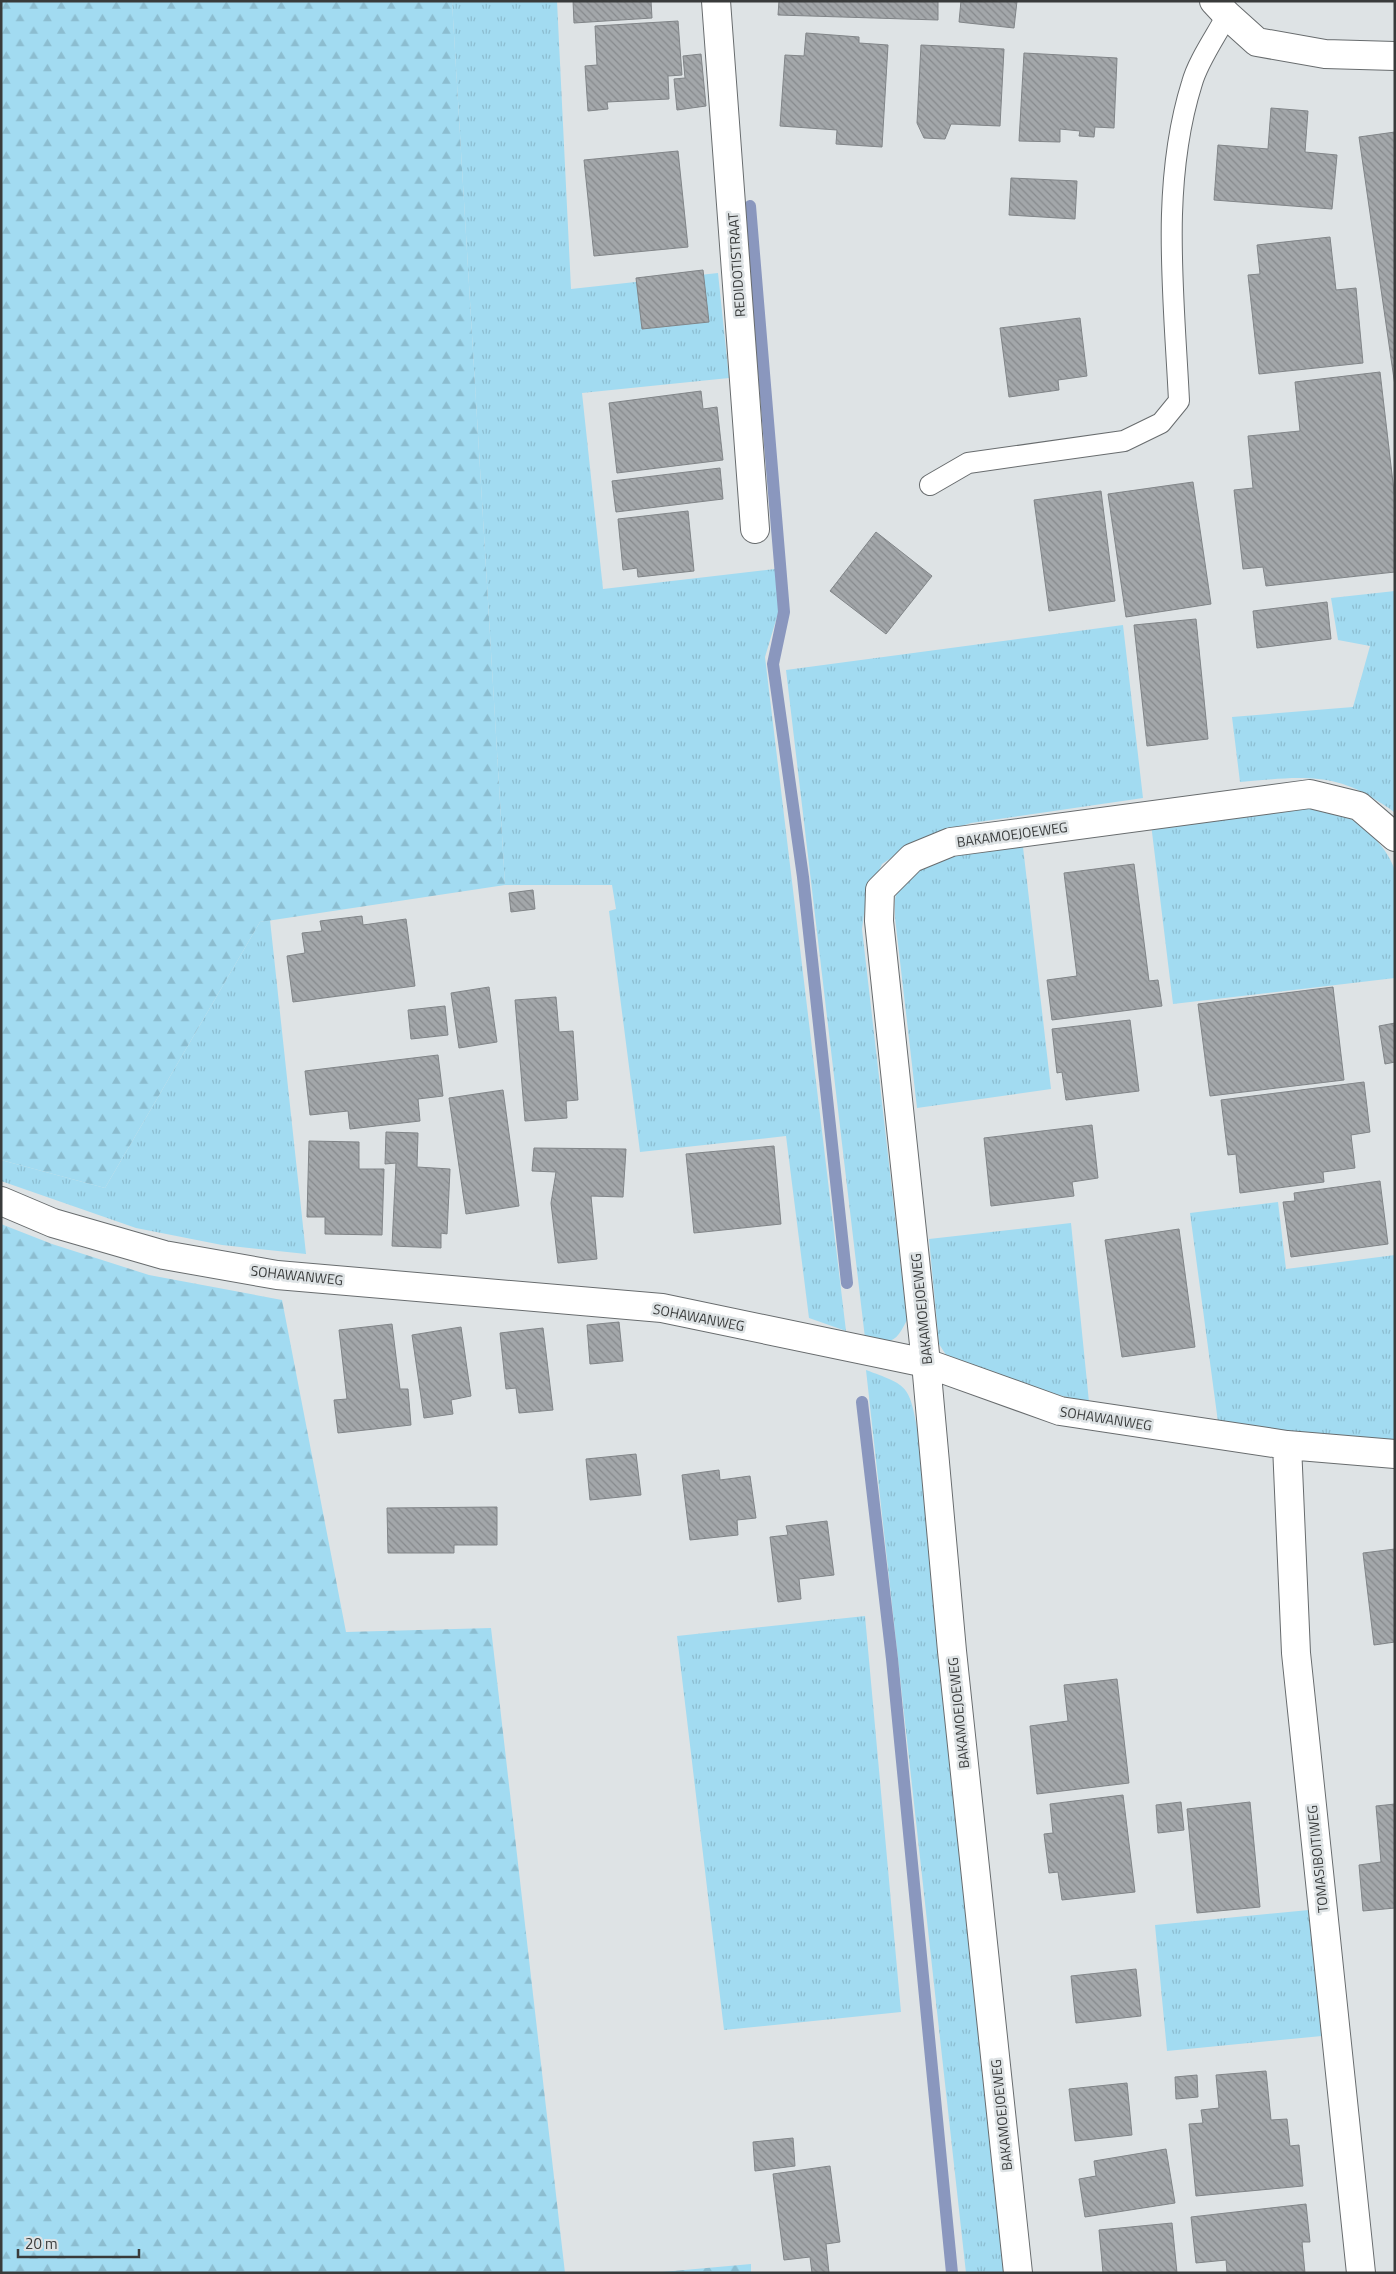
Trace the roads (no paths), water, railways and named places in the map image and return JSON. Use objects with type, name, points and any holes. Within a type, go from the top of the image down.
[{"type":"street","name":"REDIDOTISTRAAT","points":[[716,1],[755,529]]},
{"type":"street","points":[[1220,8],[1257,42],[1325,54],[1395,56]]},
{"type":"street","name":"BAKAMOEJOEWEG","points":[[1018,2273],[952,1651],[926,1363],[879,921],[880,890],[912,858],[951,842],[1310,794],[1359,806],[1395,836]]},
{"type":"street","name":"SOHAWANWEG","points":[[1,1201],[53,1222],[164,1255],[268,1274],[662,1308],[926,1363],[1060,1411],[1287,1445],[1395,1454]]},
{"type":"street","name":"TOMASIBOITIWEG","points":[[1287,1445],[1296,1653],[1361,2273]]},
{"type":"lane","points":[[930,485],[968,463],[1124,441],[1161,423],[1179,401],[1170,234],[1177,149],[1192,82],[1220,8]]},
{"type":"waterway","points":[[750,206],[784,612],[773,664],[803,877],[847,1283]]},
{"type":"waterway","points":[[862,1402],[892,1659],[952,2273]]}]
